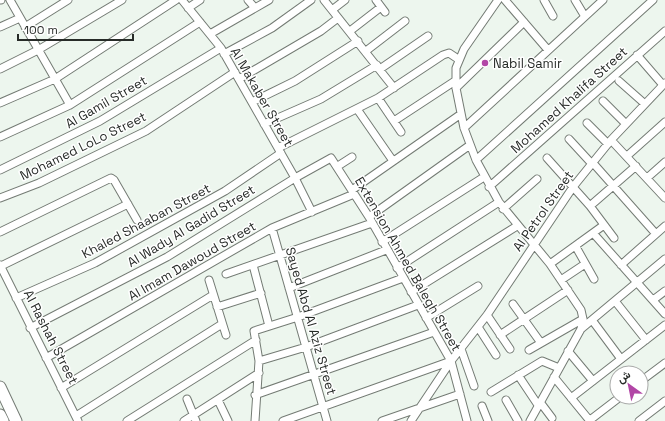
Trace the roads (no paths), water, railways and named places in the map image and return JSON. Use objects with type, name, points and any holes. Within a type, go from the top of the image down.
[{"type":"main road","points":[[0,387],[16,421]]},
{"type":"main road","points":[[0,415],[3,421]]},
{"type":"street","points":[[10,0],[70,105]]},
{"type":"street","points":[[25,27],[68,0]]},
{"type":"street","points":[[0,69],[38,50],[122,0]]},
{"type":"street","points":[[0,103],[54,79],[176,0]]},
{"type":"street","name":"Al Makaber Street","points":[[182,0],[223,51],[280,151],[312,212]]},
{"type":"street","points":[[188,8],[200,0]]},
{"type":"street","points":[[248,0],[255,8]]},
{"type":"street","points":[[210,34],[269,0]]},
{"type":"street","name":"Al Gamil Street","points":[[0,170],[100,121],[223,51],[272,28],[311,0]]},
{"type":"street","points":[[324,0],[394,88]]},
{"type":"street","points":[[332,10],[345,0]]},
{"type":"street","points":[[350,31],[383,10],[376,0]]},
{"type":"street","points":[[498,0],[458,59],[456,85],[464,128],[484,177],[503,209],[550,264],[581,310],[583,319],[581,329],[530,421]]},
{"type":"street","points":[[505,0],[548,50]]},
{"type":"street","points":[[544,0],[553,16]]},
{"type":"street","points":[[575,0],[584,15]]},
{"type":"street","points":[[464,128],[584,15],[603,0]]},
{"type":"street","points":[[476,160],[653,0]]},
{"type":"street","points":[[0,28],[20,18]]},
{"type":"street","points":[[239,79],[321,31],[338,18]]},
{"type":"street","points":[[366,51],[405,21]]},
{"type":"street","points":[[0,137],[70,105],[200,22]]},
{"type":"street","points":[[394,121],[456,85],[524,22]]},
{"type":"street","name":"Mohamed Khalifa Street","points":[[490,187],[665,31]]},
{"type":"street","points":[[264,124],[321,99],[378,67],[428,36]]},
{"type":"street","points":[[252,102],[295,82],[358,41]]},
{"type":"street","name":"Khaled Shaaban Street","points":[[16,298],[102,259],[225,191],[280,151],[378,98],[443,55],[449,53],[458,59]]},
{"type":"street","points":[[637,55],[664,84]]},
{"type":"street","name":"Mohamed LoLo Street","points":[[0,198],[39,182],[146,131],[235,72]]},
{"type":"street","points":[[619,81],[645,104]]},
{"type":"street","name":"Al Petrol Street","points":[[411,421],[451,361],[487,315],[573,187],[610,142],[664,84]]},
{"type":"street","points":[[378,98],[401,132]]},
{"type":"street","points":[[603,101],[626,124]]},
{"type":"street","points":[[357,109],[393,161]]},
{"type":"street","name":"Al Imam Dawoud Street","points":[[46,358],[272,228],[312,212],[353,192],[393,161],[461,114]]},
{"type":"street","points":[[627,156],[665,122]]},
{"type":"street","points":[[587,123],[627,156],[665,198]]},
{"type":"street","points":[[569,139],[656,234]]},
{"type":"street","points":[[226,274],[370,220],[470,144]]},
{"type":"street","points":[[338,166],[352,157]]},
{"type":"street","name":"Al Wady Al Gadid Street","points":[[30,328],[167,257],[294,178],[330,158],[333,159],[338,166]]},
{"type":"street","points":[[547,158],[590,206],[614,238]]},
{"type":"street","points":[[647,178],[665,162]]},
{"type":"street","name":"Extension Ahmed Balegh Street","points":[[338,166],[451,361],[467,421]]},
{"type":"street","points":[[590,206],[636,166]]},
{"type":"street","points":[[382,242],[484,177]]},
{"type":"street","points":[[0,232],[109,178],[114,180],[137,220]]},
{"type":"street","points":[[503,209],[537,179]]},
{"type":"street","points":[[397,268],[499,202]]},
{"type":"street","points":[[0,265],[128,204]]},
{"type":"street","points":[[550,264],[576,247],[604,225]]},
{"type":"street","points":[[411,292],[517,226]]},
{"type":"street","points":[[621,265],[665,226]]},
{"type":"street","name":"Sayed Abd Al Aziz Street","points":[[272,228],[327,421]]},
{"type":"street","points":[[593,234],[665,314]]},
{"type":"street","points":[[576,247],[594,279]]},
{"type":"street","points":[[289,288],[386,250]]},
{"type":"street","points":[[581,329],[665,259]]},
{"type":"street","points":[[561,280],[585,264]]},
{"type":"street","name":"Al Rashah Street","points":[[0,265],[30,328],[77,419]]},
{"type":"street","points":[[253,265],[269,326]]},
{"type":"street","points":[[255,421],[259,361],[254,331],[298,317],[403,278]]},
{"type":"street","points":[[209,280],[226,335]]},
{"type":"street","points":[[426,318],[478,286]]},
{"type":"street","points":[[500,335],[568,290]]},
{"type":"street","points":[[653,300],[665,291]]},
{"type":"street","points":[[217,307],[260,293]]},
{"type":"street","points":[[61,388],[213,295]]},
{"type":"street","points":[[615,301],[646,340]]},
{"type":"street","points":[[513,304],[523,320],[541,343]]},
{"type":"street","points":[[259,361],[306,347],[418,305]]},
{"type":"street","points":[[487,315],[510,349]]},
{"type":"street","points":[[529,350],[583,319]]},
{"type":"street","points":[[592,320],[621,359]]},
{"type":"street","points":[[77,419],[222,324]]},
{"type":"street","points":[[571,398],[665,325]]},
{"type":"street","points":[[478,327],[496,355]]},
{"type":"street","points":[[256,395],[434,332]]},
{"type":"street","points":[[128,421],[256,340]]},
{"type":"street","points":[[461,349],[474,386]]},
{"type":"street","points":[[568,351],[593,381]]},
{"type":"street","points":[[283,421],[451,361]]},
{"type":"street","points":[[491,392],[542,361],[559,368]]},
{"type":"street","points":[[649,375],[665,363]]},
{"type":"street","points":[[184,421],[195,418],[218,400],[259,373]]},
{"type":"street","points":[[518,375],[552,418]]},
{"type":"street","points":[[554,377],[590,421],[610,405]]},
{"type":"street","points":[[382,421],[460,394]]},
{"type":"street","points":[[187,399],[195,418]]},
{"type":"street","points":[[218,400],[228,421]]},
{"type":"street","points":[[506,400],[518,421]]},
{"type":"street","points":[[639,421],[665,401]]},
{"type":"street","points":[[482,406],[488,421]]},
{"type":"place","name":"Nabil Samir","points":[[485,63]]}]
